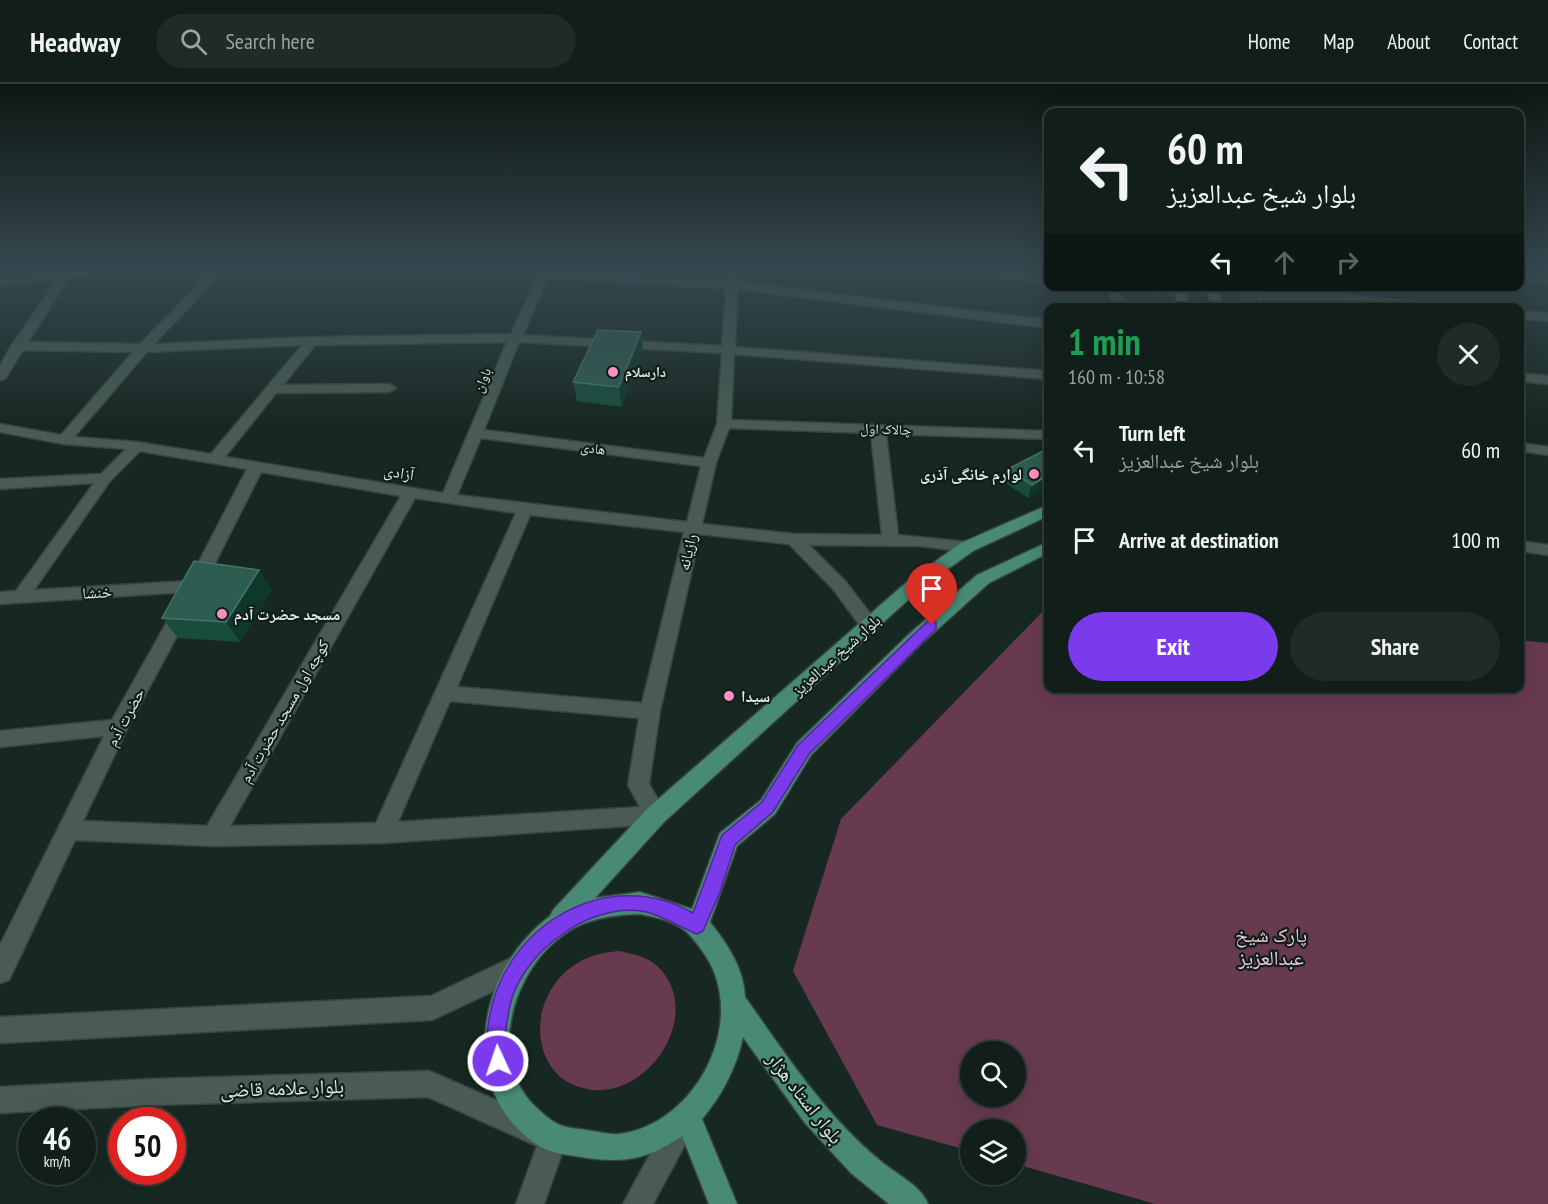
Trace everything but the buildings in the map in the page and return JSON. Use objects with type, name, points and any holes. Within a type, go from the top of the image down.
[{"type":"main road","name":"بلوار شیخ عبدالعزیز","points":[[546,934],[656,815],[914,585],[967,547],[1044,512]]},
{"type":"main road","points":[[697,925],[711,892],[728,840],[768,807],[804,749],[914,640],[983,579],[1044,549]]},
{"type":"main road","points":[[640,903],[670,910],[697,925],[717,947],[730,973],[735,1004],[734,1034],[724,1063],[709,1091],[687,1115],[666,1131],[643,1142],[618,1148],[553,1139],[522,1115],[502,1081],[495,1042],[501,1002],[519,966],[546,934],[575,915],[607,905],[640,903]]},
{"type":"main road","name":"بلوار استاد هژار","points":[[735,1004],[807,1106],[845,1148],[900,1195],[914,1204]]},
{"type":"main road","points":[[687,1115],[723,1204]]},
{"type":"street","points":[[0,376],[32,322]]},
{"type":"street","points":[[64,440],[168,322]]},
{"type":"street","name":"باوان","points":[[449,497],[522,322]]},
{"type":"street","name":"رازیانه","points":[[656,815],[638,785],[650,711],[693,528],[709,464],[724,424],[730,322]]},
{"type":"street","points":[[17,346],[143,348],[312,341],[515,338],[728,350],[1044,375]]},
{"type":"street","points":[[216,459],[312,341]]},
{"type":"street","points":[[1524,377],[1548,380]]},
{"type":"street","points":[[273,389],[389,388]]},
{"type":"street","name":"چالاک اول","points":[[724,424],[1044,435]]},
{"type":"street","name":"آزادی","points":[[0,428],[64,440],[137,446],[410,493],[525,508],[794,539],[921,541],[967,547]]},
{"type":"street","points":[[878,429],[891,541]]},
{"type":"street","name":"هادی","points":[[477,433],[709,464]]},
{"type":"street","points":[[22,595],[105,478],[137,446]]},
{"type":"street","points":[[1524,448],[1548,451]]},
{"type":"street","name":"حضرت آدم","points":[[0,971],[118,727],[195,587],[257,465]]},
{"type":"street","points":[[0,484],[105,478]]},
{"type":"street","name":"کوچه اول مسجد حضرت آدم","points":[[213,836],[410,493]]},
{"type":"street","points":[[383,833],[525,508]]},
{"type":"street","points":[[794,539],[839,585],[870,626]]},
{"type":"street","points":[[1524,547],[1548,550]]},
{"type":"street","name":"خنشا","points":[[0,598],[195,587]]},
{"type":"street","points":[[443,693],[650,711]]},
{"type":"street","points":[[0,739],[118,727]]},
{"type":"street","points":[[69,830],[213,836],[383,833],[656,815]]},
{"type":"street","points":[[0,1030],[432,1008],[519,966]]},
{"type":"street","name":"بلوار علامه قاضی","points":[[0,1100],[154,1092],[429,1084],[553,1139]]},
{"type":"street","points":[[637,1204],[687,1115]]},
{"type":"street","points":[[530,1204],[553,1139]]},
{"type":"green space","name":"پارک شیخ عبدالعزیز","points":[[1044,610],[1044,693],[1524,693],[1524,640],[1548,643],[1548,1204],[1155,1204],[1026,1167],[1026,1119],[960,1119],[960,1148],[877,1125],[793,971],[841,819]]},
{"type":"green space","points":[[619,951],[648,959],[656,965],[670,983],[675,1004],[674,1025],[666,1046],[653,1064],[635,1079],[615,1088],[593,1090],[583,1088],[569,1083],[557,1074],[548,1061],[542,1046],[541,1015],[553,986],[563,974],[586,958]]},
{"type":"place","name":"دارسلام","points":[[613,372]]},
{"type":"place","name":"لوارم خانگی آذری","points":[[1034,474]]},
{"type":"place","name":"مسجد حضرت آدم","points":[[222,614]]},
{"type":"place","name":"سیدا","points":[[729,696]]},
{"type":"route","points":[[498,1061],[495,1042],[501,1002],[519,966],[546,934],[575,915],[607,905],[640,903],[670,910],[697,925],[711,892],[728,840],[768,807],[804,749],[932,625]]}]
